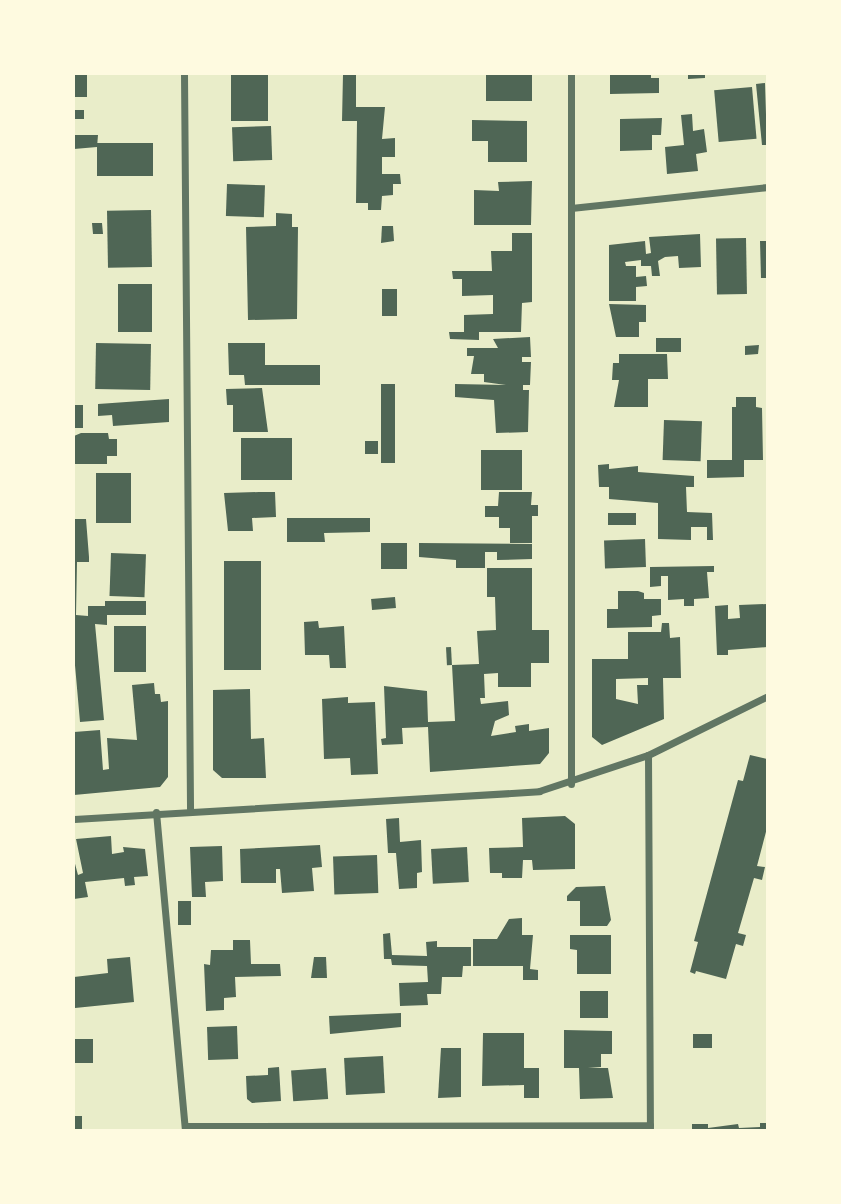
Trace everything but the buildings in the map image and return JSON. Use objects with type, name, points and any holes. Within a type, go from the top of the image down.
[{"type":"street","points":[[184,74],[190,809]]},
{"type":"street","points":[[570,784],[571,74]]},
{"type":"street","points":[[572,208],[768,187]]},
{"type":"street","points":[[74,819],[190,809],[539,791],[570,784],[648,755],[768,696]]},
{"type":"street","points":[[156,812],[185,1128],[650,1128],[648,755]]}]
